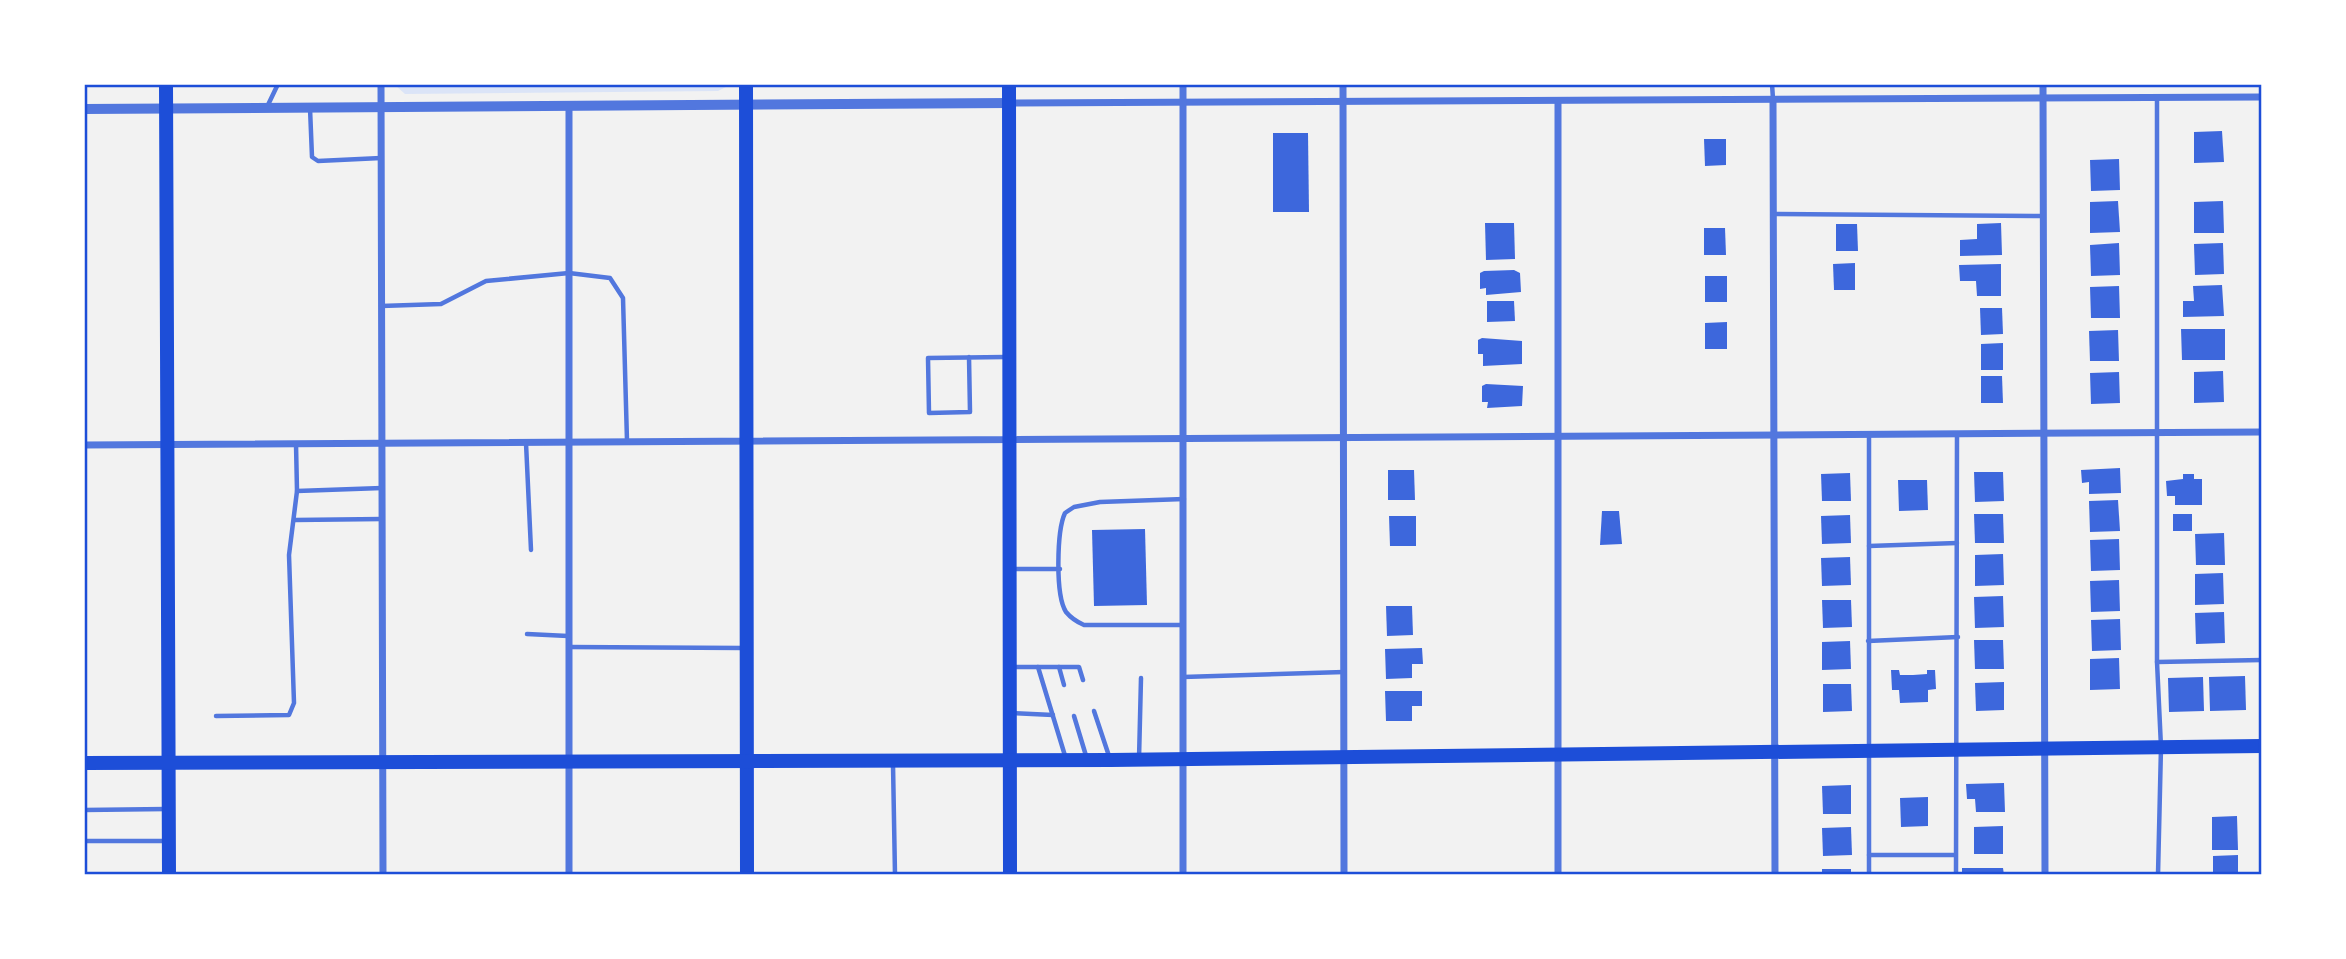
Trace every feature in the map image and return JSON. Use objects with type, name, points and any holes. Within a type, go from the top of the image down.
[{"type":"main road","points":[[166,84],[169,875]]},
{"type":"main road","points":[[746,84],[747,875]]},
{"type":"main road","points":[[1009,84],[1010,875]]},
{"type":"main road","points":[[84,763],[1139,760],[2262,746]]},
{"type":"street","points":[[381,84],[383,875]]},
{"type":"street","points":[[1183,84],[1183,875]]},
{"type":"street","points":[[1343,84],[1344,875]]},
{"type":"street","points":[[2043,84],[2045,875]]},
{"type":"street","points":[[84,109],[2262,97]]},
{"type":"street","points":[[1773,99],[1775,875]]},
{"type":"street","points":[[1558,101],[1558,875]]},
{"type":"street","points":[[569,106],[569,875]]},
{"type":"street","points":[[84,445],[2262,432]]},
{"type":"lane","points":[[266,108],[278,84]]},
{"type":"lane","points":[[1772,84],[1773,99]]},
{"type":"lane","points":[[2157,97],[2157,662],[2161,747],[2158,875]]},
{"type":"lane","points":[[310,107],[312,157],[318,161],[381,158]]},
{"type":"lane","points":[[1773,214],[2043,216]]},
{"type":"lane","points":[[382,306],[441,304],[486,281],[569,273],[610,278],[623,298],[627,442]]},
{"type":"lane","points":[[969,357],[970,412],[929,413],[928,358],[1009,356]]},
{"type":"lane","points":[[1956,875],[1957,434]]},
{"type":"lane","points":[[1868,435],[1869,875]]},
{"type":"lane","points":[[526,443],[531,550]]},
{"type":"lane","points":[[216,716],[289,715],[294,703],[289,555],[297,491],[296,444]]},
{"type":"lane","points":[[297,491],[382,488]]},
{"type":"lane","points":[[1183,625],[1084,625],[1065,610],[1060,597],[1059,524],[1065,513],[1074,507],[1100,502],[1184,499]]},
{"type":"lane","points":[[295,520],[382,520]]},
{"type":"lane","points":[[1868,546],[1957,542]]},
{"type":"lane","points":[[1009,569],[1060,569]]},
{"type":"lane","points":[[527,634],[569,636]]},
{"type":"lane","points":[[1868,641],[1958,637]]},
{"type":"lane","points":[[569,647],[747,648]]},
{"type":"lane","points":[[2157,662],[2262,660]]},
{"type":"lane","points":[[1010,667],[1079,667],[1083,680]]},
{"type":"lane","points":[[1038,667],[1066,760]]},
{"type":"lane","points":[[1059,667],[1064,685]]},
{"type":"lane","points":[[1182,677],[1344,672]]},
{"type":"lane","points":[[1139,760],[1141,678]]},
{"type":"lane","points":[[1094,711],[1111,760]]},
{"type":"lane","points":[[1010,713],[1053,715]]},
{"type":"lane","points":[[1074,716],[1087,760]]},
{"type":"lane","points":[[893,761],[894,875]]},
{"type":"lane","points":[[84,810],[169,809]]},
{"type":"lane","points":[[84,841],[169,841]]},
{"type":"lane","points":[[1869,855],[1955,855]]},
{"type":"shaded area","points":[[394,84],[732,84],[718,91],[405,94]]},
{"type":"building","points":[[2222,131],[2224,162],[2194,163],[2194,132]]},
{"type":"building","points":[[1273,133],[1308,133],[1309,212],[1273,212]]},
{"type":"building","points":[[1704,139],[1726,139],[1726,165],[1705,166]]},
{"type":"building","points":[[2119,159],[2120,190],[2091,191],[2090,160]]},
{"type":"building","points":[[2118,201],[2120,232],[2090,233],[2090,202]]},
{"type":"building","points":[[2223,201],[2224,233],[2194,233],[2194,202]]},
{"type":"building","points":[[1485,223],[1514,223],[1515,259],[1486,260]]},
{"type":"building","points":[[2001,223],[2002,255],[1960,256],[1960,240],[1977,239],[1977,224]]},
{"type":"building","points":[[1836,224],[1857,224],[1858,251],[1836,251]]},
{"type":"building","points":[[1704,228],[1725,228],[1726,255],[1704,255]]},
{"type":"building","points":[[2119,243],[2120,275],[2091,276],[2090,245]]},
{"type":"building","points":[[2223,243],[2224,274],[2195,275],[2194,244]]},
{"type":"building","points":[[1855,263],[1855,290],[1834,290],[1833,264]]},
{"type":"building","points":[[2001,264],[2001,296],[1977,296],[1976,281],[1960,281],[1959,265]]},
{"type":"building","points":[[1514,270],[1520,273],[1521,292],[1486,295],[1486,288],[1480,289],[1480,273]]},
{"type":"building","points":[[1705,276],[1727,276],[1727,302],[1705,302]]},
{"type":"building","points":[[2222,285],[2224,316],[2183,317],[2183,301],[2194,301],[2193,286]]},
{"type":"building","points":[[2119,286],[2120,318],[2091,318],[2090,287]]},
{"type":"building","points":[[1487,301],[1514,301],[1515,321],[1487,322]]},
{"type":"building","points":[[1980,308],[2002,308],[2003,334],[1981,335]]},
{"type":"building","points":[[1727,322],[1727,349],[1705,349],[1705,323]]},
{"type":"building","points":[[2181,329],[2225,329],[2225,360],[2182,360]]},
{"type":"building","points":[[2118,330],[2119,361],[2090,361],[2089,331]]},
{"type":"building","points":[[1478,340],[1522,341],[1522,364],[1483,366],[1483,354],[1478,354]]},
{"type":"building","points":[[2003,343],[2003,370],[1981,370],[1981,344]]},
{"type":"building","points":[[2223,371],[2224,402],[2194,403],[2194,372]]},
{"type":"building","points":[[2119,372],[2120,403],[2091,404],[2090,373]]},
{"type":"building","points":[[1981,376],[2002,376],[2003,403],[1981,403]]},
{"type":"building","points":[[1482,386],[1523,386],[1522,406],[1487,408],[1488,402],[1482,402]]},
{"type":"building","points":[[2120,468],[2121,493],[2089,494],[2089,482],[2082,483],[2081,470]]},
{"type":"building","points":[[1388,470],[1414,470],[1415,500],[1388,500]]},
{"type":"building","points":[[1974,472],[2003,472],[2004,501],[1975,502]]},
{"type":"building","points":[[1850,473],[1851,501],[1822,501],[1821,474]]},
{"type":"building","points":[[2183,474],[2194,474],[2194,479],[2202,479],[2202,505],[2175,505],[2175,496],[2167,496],[2166,481],[2183,479]]},
{"type":"building","points":[[1898,480],[1927,480],[1928,510],[1899,511]]},
{"type":"building","points":[[2118,500],[2120,531],[2090,532],[2089,501]]},
{"type":"building","points":[[1602,511],[1619,511],[1622,544],[1600,545]]},
{"type":"building","points":[[1974,514],[2003,514],[2004,543],[1975,543]]},
{"type":"building","points":[[2173,514],[2192,514],[2192,531],[2173,531]]},
{"type":"building","points":[[1850,515],[1851,543],[1822,544],[1821,516]]},
{"type":"building","points":[[1389,516],[1416,516],[1416,546],[1390,546]]},
{"type":"building","points":[[1145,529],[1147,605],[1094,606],[1092,530]]},
{"type":"building","points":[[2224,533],[2225,565],[2196,565],[2195,534]]},
{"type":"building","points":[[2119,539],[2120,570],[2091,571],[2090,540]]},
{"type":"building","points":[[2003,554],[2004,585],[1975,586],[1975,555]]},
{"type":"building","points":[[1850,557],[1851,585],[1822,586],[1821,558]]},
{"type":"building","points":[[2223,573],[2224,604],[2195,605],[2195,574]]},
{"type":"building","points":[[2119,580],[2120,611],[2091,612],[2090,581]]},
{"type":"building","points":[[2003,596],[2004,627],[1975,628],[1974,597]]},
{"type":"building","points":[[1822,600],[1851,600],[1852,627],[1823,628]]},
{"type":"building","points":[[1386,606],[1412,606],[1413,635],[1387,636]]},
{"type":"building","points":[[2224,612],[2225,643],[2196,644],[2195,613]]},
{"type":"building","points":[[2120,619],[2121,650],[2092,651],[2091,620]]},
{"type":"building","points":[[1974,640],[2003,640],[2004,669],[1975,669]]},
{"type":"building","points":[[1850,641],[1851,669],[1822,670],[1822,642]]},
{"type":"building","points":[[1422,648],[1423,664],[1412,664],[1412,678],[1386,679],[1385,649]]},
{"type":"building","points":[[2119,658],[2120,689],[2090,690],[2090,659]]},
{"type":"building","points":[[1891,670],[1899,670],[1900,675],[1913,675],[1927,674],[1927,670],[1935,670],[1936,689],[1928,690],[1928,702],[1900,703],[1899,690],[1892,690]]},
{"type":"building","points":[[2245,676],[2246,710],[2210,711],[2209,677]]},
{"type":"building","points":[[2203,677],[2204,711],[2169,712],[2168,678]]},
{"type":"building","points":[[2004,682],[2004,710],[1976,711],[1975,683]]},
{"type":"building","points":[[1823,684],[1851,684],[1852,711],[1823,712]]},
{"type":"building","points":[[1385,691],[1422,691],[1422,706],[1412,706],[1412,721],[1386,721]]},
{"type":"building","points":[[2004,783],[2005,812],[1976,812],[1975,799],[1967,799],[1966,784]]},
{"type":"building","points":[[1851,785],[1851,814],[1823,814],[1822,786]]},
{"type":"building","points":[[1928,797],[1928,826],[1901,827],[1900,798]]},
{"type":"building","points":[[2237,816],[2238,850],[2212,850],[2212,817]]},
{"type":"building","points":[[2003,826],[2003,854],[1974,854],[1974,827]]},
{"type":"building","points":[[1851,827],[1852,855],[1823,856],[1822,828]]},
{"type":"building","points":[[2238,855],[2238,875],[2213,875],[2213,856]]},
{"type":"building","points":[[1962,868],[2003,868],[2004,875],[1962,875]]},
{"type":"building","points":[[1822,869],[1851,869],[1851,875],[1822,875]]}]
